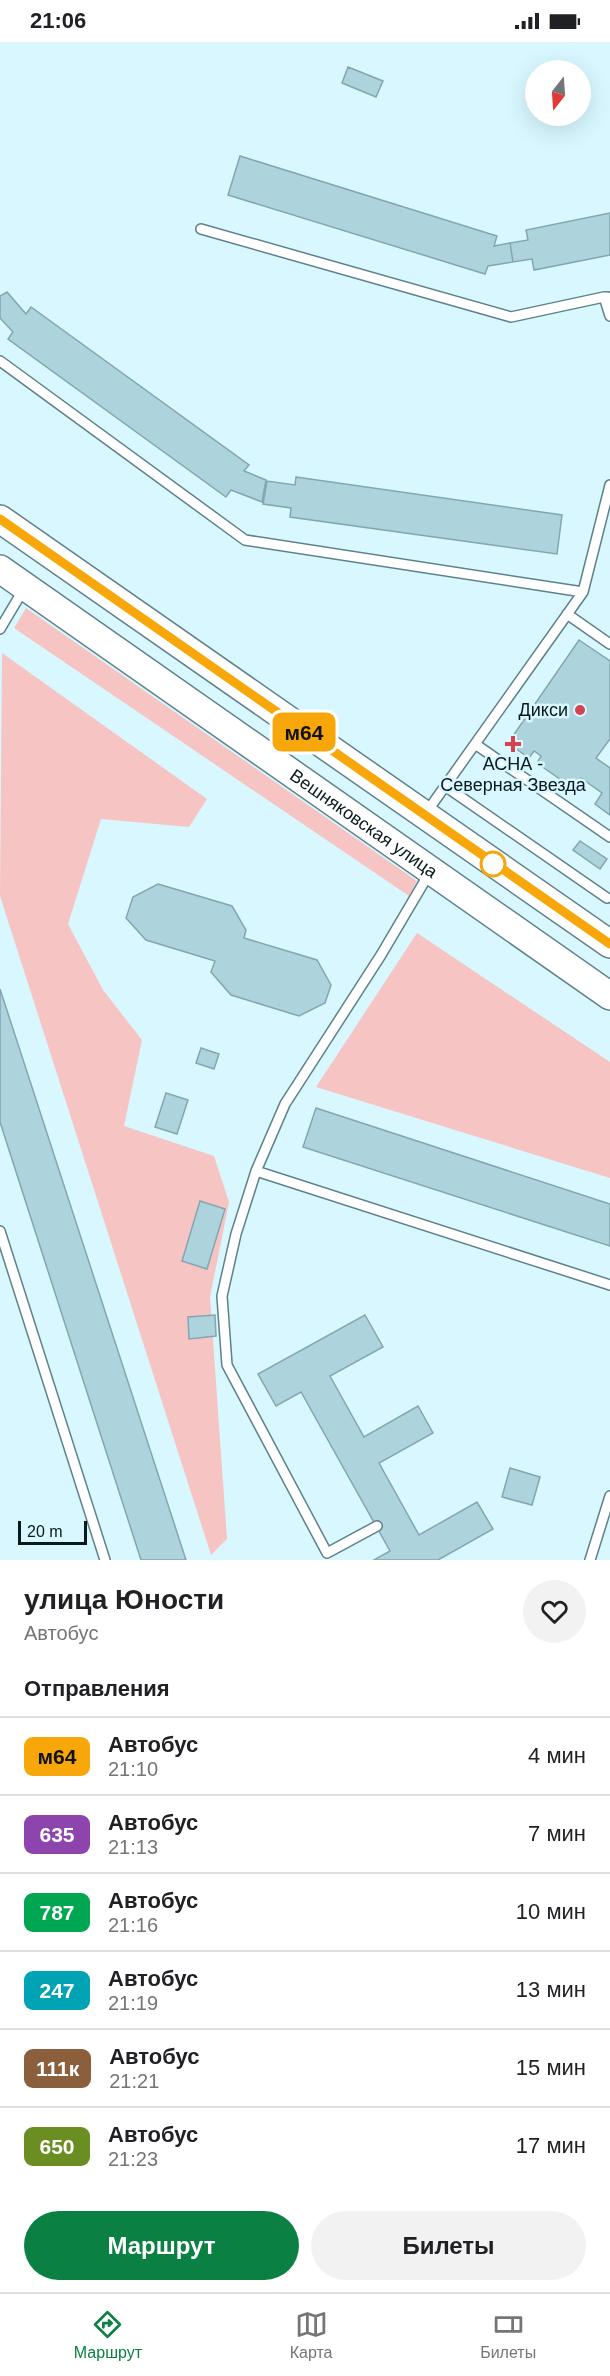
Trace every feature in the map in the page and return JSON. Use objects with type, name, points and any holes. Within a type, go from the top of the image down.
[{"type":"main road","points":[[0,519],[610,944]]},
{"type":"main road","name":"Вешняковская улица","points":[[0,569],[610,996]]},
{"type":"lane","points":[[201,229],[511,317],[607,297],[610,315]]},
{"type":"lane","points":[[0,361],[245,540],[583,592]]},
{"type":"lane","points":[[424,816],[583,592],[610,485]]},
{"type":"lane","points":[[0,629],[25,586]]},
{"type":"lane","points":[[567,614],[610,645]]},
{"type":"lane","points":[[475,744],[610,837]]},
{"type":"lane","points":[[445,786],[607,898]]},
{"type":"lane","points":[[377,1526],[327,1553],[227,1365],[222,1296],[236,1234],[256,1171],[285,1104],[381,955],[431,869]]},
{"type":"lane","points":[[256,1171],[610,1285]]},
{"type":"lane","points":[[0,1231],[105,1560]]},
{"type":"lane","points":[[590,1560],[610,1496]]},
{"type":"shaded area","points":[[26,608],[417,881],[409,896],[14,628]]},
{"type":"shaded area","points":[[2,653],[207,799],[189,827],[101,819],[68,924],[103,990],[142,1040],[124,1126],[214,1156],[229,1202],[210,1297],[227,1539],[211,1555],[0,896]]},
{"type":"shaded area","points":[[417,933],[610,1062],[610,1178],[316,1087]]},
{"type":"building","points":[[348,67],[383,81],[376,97],[342,83]]},
{"type":"building","points":[[240,156],[497,236],[494,246],[510,243],[513,262],[488,266],[485,274],[228,195]]},
{"type":"building","points":[[610,213],[610,255],[534,270],[532,259],[513,262],[510,243],[528,240],[526,230]]},
{"type":"building","points":[[7,292],[26,314],[31,307],[249,465],[244,471],[266,480],[262,502],[231,490],[226,497],[8,339],[13,332],[0,318],[0,296]]},
{"type":"building","points":[[296,477],[562,515],[557,554],[290,517],[291,508],[263,504],[267,481],[295,485]]},
{"type":"building","points":[[579,640],[610,661],[610,739],[596,758],[610,768],[610,815],[595,804],[602,793],[581,778],[574,789],[537,763],[541,756],[534,751],[529,758],[508,743]]},
{"type":"building","points":[[580,841],[607,859],[600,869],[573,850]]},
{"type":"building","points":[[158,884],[232,906],[246,930],[244,938],[317,960],[331,985],[325,1003],[299,1016],[231,995],[211,972],[215,961],[146,940],[126,918],[133,897]]},
{"type":"building","points":[[0,989],[186,1560],[141,1560],[0,1122]]},
{"type":"building","points":[[201,1048],[219,1054],[214,1069],[196,1063]]},
{"type":"building","points":[[166,1093],[188,1100],[177,1134],[155,1127]]},
{"type":"building","points":[[316,1108],[610,1204],[610,1246],[303,1147]]},
{"type":"building","points":[[200,1201],[225,1209],[207,1269],[182,1261]]},
{"type":"building","points":[[215,1315],[216,1336],[189,1339],[188,1317]]},
{"type":"building","points":[[365,1315],[383,1347],[330,1376],[364,1437],[418,1406],[433,1433],[379,1463],[419,1535],[477,1502],[493,1529],[438,1560],[374,1560],[390,1551],[301,1392],[276,1406],[258,1374]]},
{"type":"building","points":[[510,1468],[540,1477],[532,1505],[502,1497]]},
{"type":"bus line","name":"м64","points":[[0,519],[610,944]]},
{"type":"place","name":"Дикси","points":[[580,710]]},
{"type":"place","name":"АСНА - Северная Звезда","points":[[513,744]]}]
